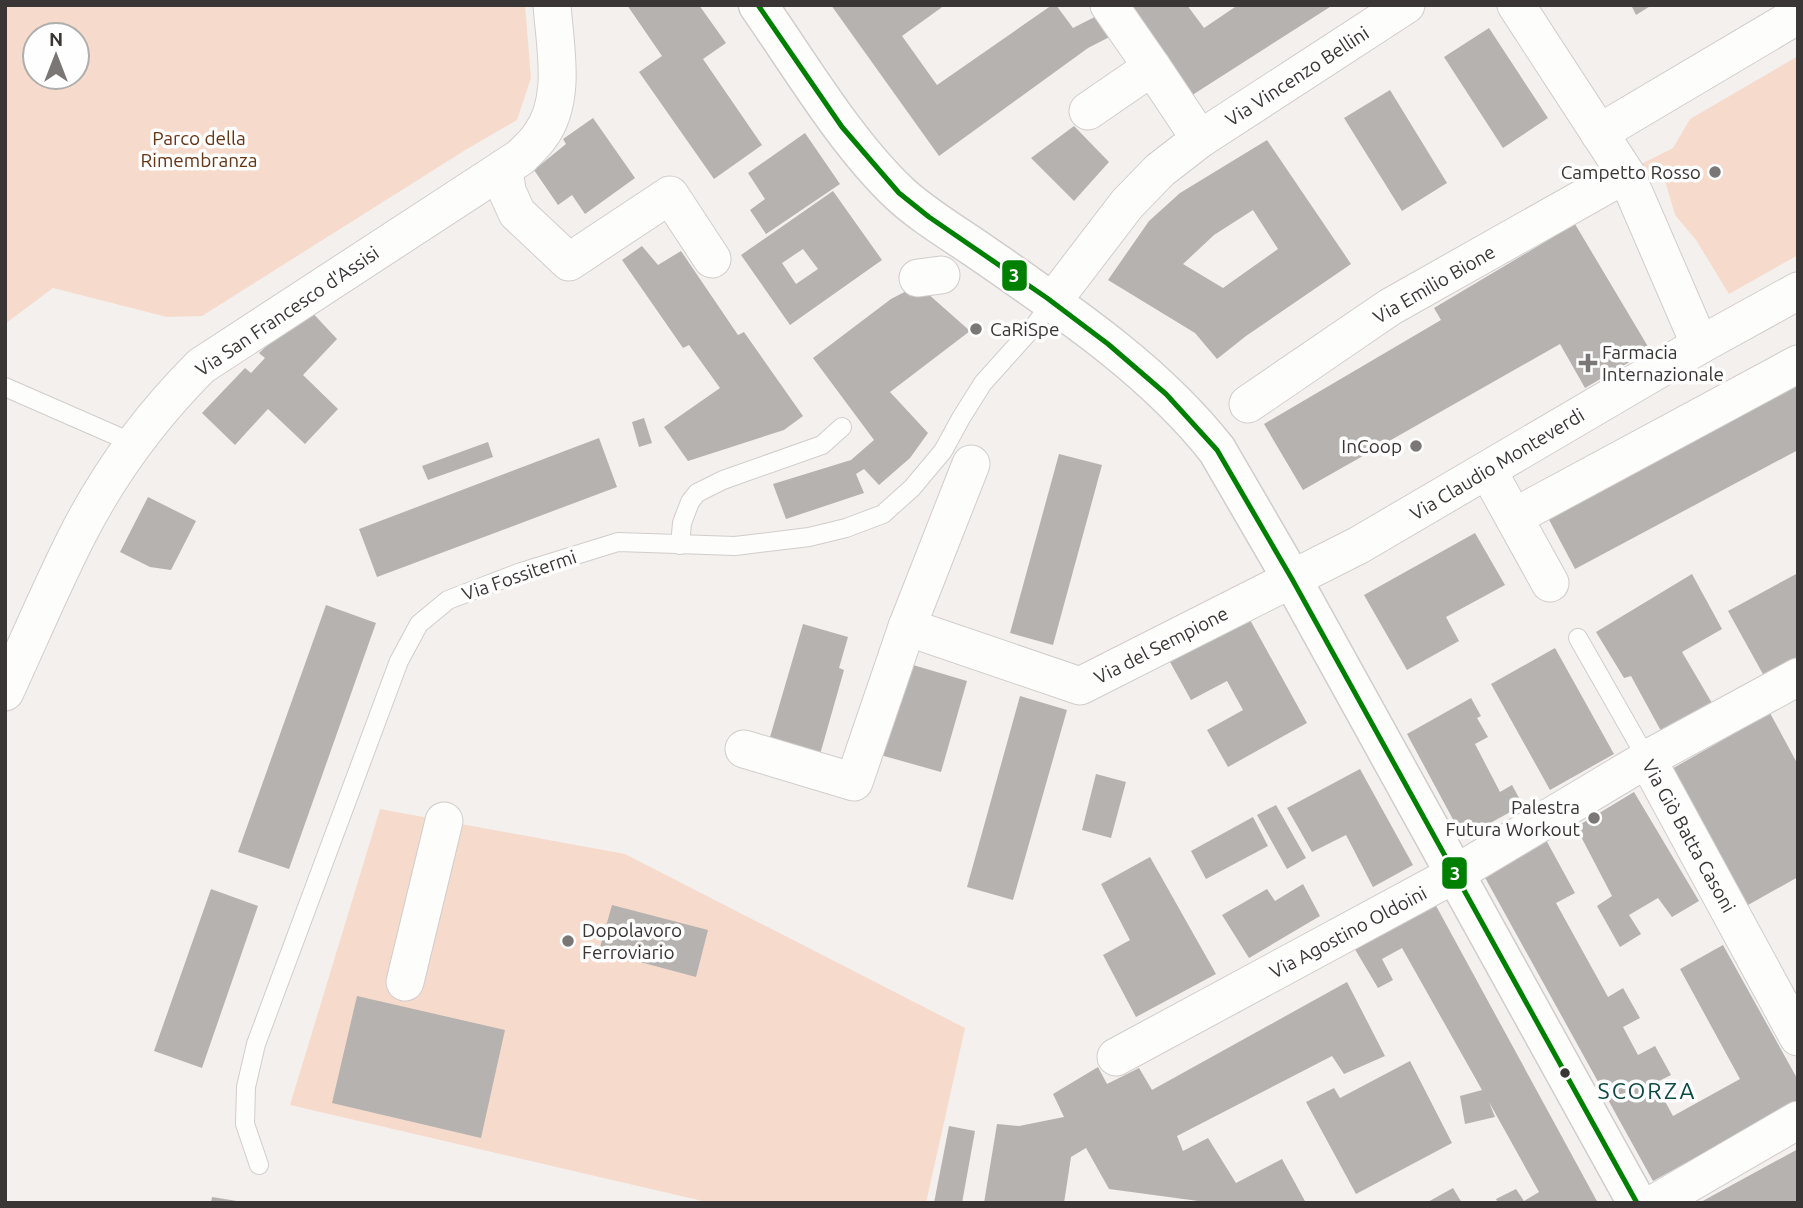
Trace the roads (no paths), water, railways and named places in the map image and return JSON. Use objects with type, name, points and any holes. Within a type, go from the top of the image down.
[{"type":"main road","points":[[758,5],[848,134],[900,194],[1115,350],[1203,431],[1217,450],[1292,579],[1637,1203]]},
{"type":"street","name":"Via San Francesco d'Assisi","points":[[5,692],[75,539],[133,443],[172,395],[201,366],[521,157],[540,136],[552,111],[557,84],[552,5]]},
{"type":"street","points":[[1109,5],[1200,139]]},
{"type":"street","points":[[1516,5],[1626,174],[1700,345]]},
{"type":"street","name":"Via Vincenzo Bellini","points":[[1052,302],[1127,204],[1160,170],[1200,139],[1395,8]]},
{"type":"street","points":[[1599,133],[1798,15]]},
{"type":"street","points":[[1088,111],[1152,67]]},
{"type":"street","points":[[504,168],[507,191],[517,213],[569,262],[670,195],[712,259]]},
{"type":"street","name":"Via Emilio Bione","points":[[1248,404],[1390,307],[1626,174]]},
{"type":"street","name":"Via Claudio Monteverdi","points":[[1292,579],[1359,545],[1700,345],[1798,291]]},
{"type":"street","points":[[1514,517],[1798,364]]},
{"type":"street","points":[[744,749],[854,782],[907,626],[971,464]]},
{"type":"street","points":[[1488,471],[1550,583]]},
{"type":"street","name":"Via del Sempione","points":[[907,626],[1080,686],[1292,579]]},
{"type":"street","name":"Via Agostino Oldoini","points":[[1116,1058],[1455,874],[1647,759],[1798,677]]},
{"type":"street","name":"Via Giò Batta Casoni","points":[[1647,759],[1798,1037]]},
{"type":"street","points":[[405,982],[444,821]]},
{"type":"street","points":[[1655,1203],[1798,1120]]},
{"type":"lane","name":"Via Fossitermi","points":[[259,1165],[245,1124],[246,1087],[256,1044],[399,661],[419,624],[448,600],[521,572],[618,542],[735,546],[809,537],[846,528],[883,514],[912,488],[943,451],[983,383],[1052,302]]},
{"type":"lane","points":[[5,387],[133,443]]},
{"type":"lane","points":[[680,545],[682,523],[690,502],[697,493],[723,480],[822,445],[842,427]]},
{"type":"lane","name":"Via Giò Batta Casoni","points":[[1578,638],[1647,759]]},
{"type":"place","name":"Campetto Rosso","points":[[1715,172]]},
{"type":"place","name":"CaRiSpe","points":[[976,329]]},
{"type":"place","name":"Farmacia Internazionale","points":[[1588,363]]},
{"type":"place","name":"InCoop","points":[[1416,446]]},
{"type":"place","name":"Palestra Futura Workout","points":[[1594,818]]},
{"type":"place","name":"Dopolavoro Ferroviario","points":[[568,941]]},
{"type":"district","name":"SCORZA","points":[[1647,1090]]},
{"type":"park label","name":"Parco della Rimembranza","points":[[199,149]]}]
